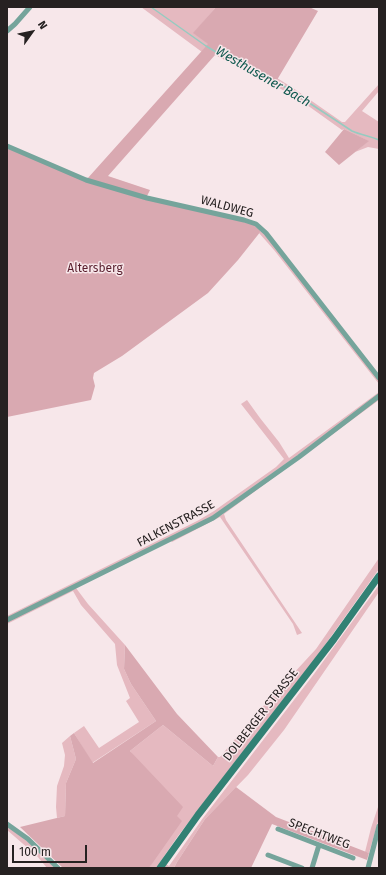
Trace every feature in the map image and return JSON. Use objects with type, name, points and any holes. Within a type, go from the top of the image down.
[{"type":"main road","name":"DOLBERGER STRASSE","points":[[160,868],[198,815],[334,639],[379,576]]},
{"type":"street","points":[[7,31],[30,7]]},
{"type":"street","name":"WALDWEG","points":[[7,146],[86,180],[147,198],[256,224],[266,233],[379,378]]},
{"type":"street","name":"FALKENSTRASSE","points":[[7,620],[213,518],[299,457],[379,396]]},
{"type":"street","points":[[7,824],[28,839],[58,868]]},
{"type":"street","points":[[368,868],[379,826]]},
{"type":"street","name":"SPECHTWEG","points":[[278,829],[354,858]]},
{"type":"street","points":[[312,868],[319,845]]},
{"type":"street","points":[[268,855],[302,868]]},
{"type":"shaded area","points":[[141,7],[216,7],[194,33],[209,44],[202,52]]},
{"type":"shaded area","points":[[277,78],[342,122],[345,122],[379,84],[379,91],[362,111],[379,122],[379,149],[368,147],[355,152],[368,141],[344,129],[342,130],[300,100],[274,85]]},
{"type":"shaded area","points":[[261,231],[266,235],[379,379],[379,384],[259,233]]},
{"type":"shaded area","points":[[379,392],[379,395],[211,517],[7,619],[7,616],[199,520],[276,467],[284,459],[241,404],[247,400],[279,442],[289,458]]},
{"type":"shaded area","points":[[379,398],[379,400],[224,514],[226,520],[302,633],[297,635],[293,624],[220,517],[172,542],[171,541],[223,514]]},
{"type":"shaded area","points":[[379,558],[379,569],[320,652],[178,836],[156,868],[149,868],[177,816],[130,751],[163,725],[213,766],[218,757],[220,757],[256,714],[316,649]]},
{"type":"shaded area","points":[[379,585],[379,592],[284,730],[248,775],[205,819],[174,868],[163,868],[166,864],[169,866],[203,818],[314,674]]},
{"type":"shaded area","points":[[76,588],[88,604],[125,645],[124,669],[131,684],[156,721],[92,763],[74,733],[84,726],[99,748],[139,722],[126,701],[130,698],[117,665],[115,644],[81,605],[73,591],[7,624],[7,622]]},
{"type":"shaded area","points":[[70,736],[76,759],[66,783],[65,816],[57,818],[57,786],[64,766],[65,755],[62,743]]},
{"type":"shaded area","points":[[379,804],[379,818],[369,853],[365,852]]},
{"type":"shaded area","points":[[7,826],[28,842],[55,868],[47,868],[37,856],[7,830]]},
{"type":"green space","name":"Altersberg","points":[[216,7],[309,7],[318,11],[274,85],[215,55],[108,176],[150,190],[147,196],[244,221],[254,225],[261,231],[238,260],[208,293],[122,356],[94,373],[93,378],[95,386],[91,400],[7,417],[7,147],[87,179],[208,44],[193,33]]},
{"type":"green space","points":[[344,129],[369,141],[339,165],[325,152]]},
{"type":"green space","points":[[125,645],[177,714],[218,757],[213,766],[163,725],[130,751],[183,807],[177,816],[182,821],[149,868],[63,868],[20,827],[65,816],[66,783],[76,759],[70,736],[74,733],[93,763],[156,721],[131,684],[124,669]]},
{"type":"green space","points":[[236,787],[276,817],[369,853],[367,860],[272,824],[251,868],[174,868],[205,819]]},
{"type":"waterway","name":"Westhusener Bach","points":[[151,7],[206,46],[229,60],[282,85],[352,131],[379,140]]}]
